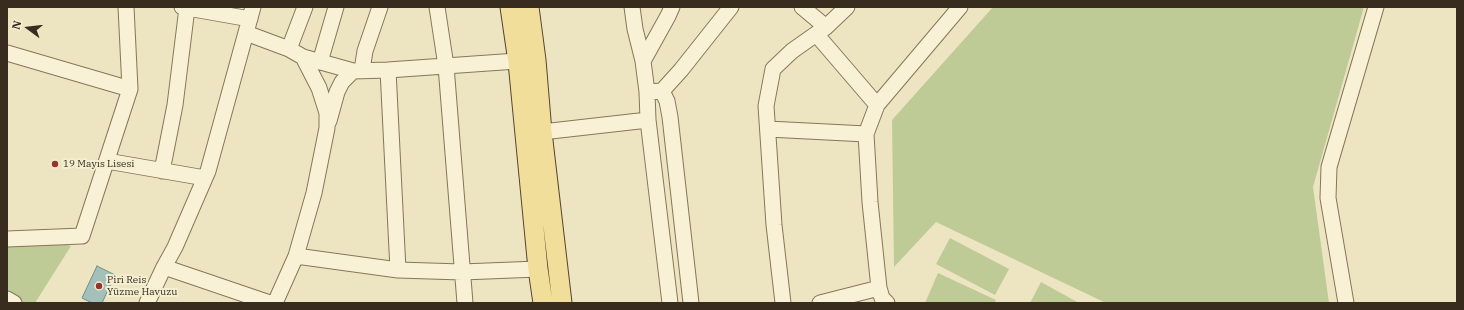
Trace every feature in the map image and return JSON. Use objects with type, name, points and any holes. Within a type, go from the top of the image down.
[{"type":"main road","points":[[510,7],[517,61],[538,269],[543,303]]},
{"type":"main road","points":[[529,7],[562,303]]},
{"type":"street","points":[[7,239],[82,236],[130,89],[126,7]]},
{"type":"street","points":[[162,171],[175,105],[184,7],[250,20],[289,49],[303,57],[358,70],[388,70],[517,61]]},
{"type":"street","points":[[289,49],[305,7]]},
{"type":"street","points":[[320,62],[336,7]]},
{"type":"street","points":[[275,303],[296,256],[314,193],[327,128],[337,92],[342,82],[358,70],[380,7]]},
{"type":"street","points":[[437,7],[446,66],[465,303]]},
{"type":"street","points":[[632,7],[635,29],[643,61],[654,91],[648,120],[670,303]]},
{"type":"street","points":[[643,61],[672,7]]},
{"type":"street","points":[[654,91],[681,70],[731,7]]},
{"type":"street","points":[[802,7],[877,105]]},
{"type":"street","points":[[783,303],[774,225],[766,106],[773,69],[792,51],[821,30],[847,7]]},
{"type":"street","points":[[887,303],[882,298],[879,288],[870,202],[866,134],[877,105],[960,7]]},
{"type":"street","points":[[1346,303],[1328,198],[1329,167],[1376,7]]},
{"type":"street","points":[[147,303],[175,247],[205,178],[250,20]]},
{"type":"street","points":[[7,53],[130,89]]},
{"type":"street","points":[[303,57],[319,88],[326,113],[327,128]]},
{"type":"street","points":[[388,70],[398,270]]},
{"type":"street","points":[[654,91],[667,101],[670,117],[691,303]]},
{"type":"street","points":[[542,132],[648,120]]},
{"type":"street","points":[[768,129],[866,134]]},
{"type":"street","points":[[107,162],[205,178]]},
{"type":"street","points":[[296,256],[398,270],[462,272],[538,269]]},
{"type":"street","points":[[164,267],[270,303]]},
{"type":"street","points":[[820,303],[879,288]]},
{"type":"street","points":[[7,299],[14,303]]},
{"type":"green space","points":[[993,7],[1364,7],[1313,187],[1329,303],[1106,303],[936,222],[894,267],[892,120]]},
{"type":"green space","points":[[950,238],[1009,269],[995,295],[936,264]]},
{"type":"green space","points":[[58,242],[71,246],[35,303],[22,303],[7,294],[7,244]]},
{"type":"green space","points":[[938,273],[996,300],[994,303],[925,303]]},
{"type":"green space","points":[[1041,282],[1079,303],[1030,303]]},
{"type":"water","name":"Piri Reis Yüzme Havuzu","points":[[97,266],[115,275],[102,303],[92,303],[82,298]]},
{"type":"place","name":"19 Mayıs Lisesi","points":[[55,164]]},
{"type":"place","name":"Piri Reis Yüzme Havuzu","points":[[99,286]]}]
